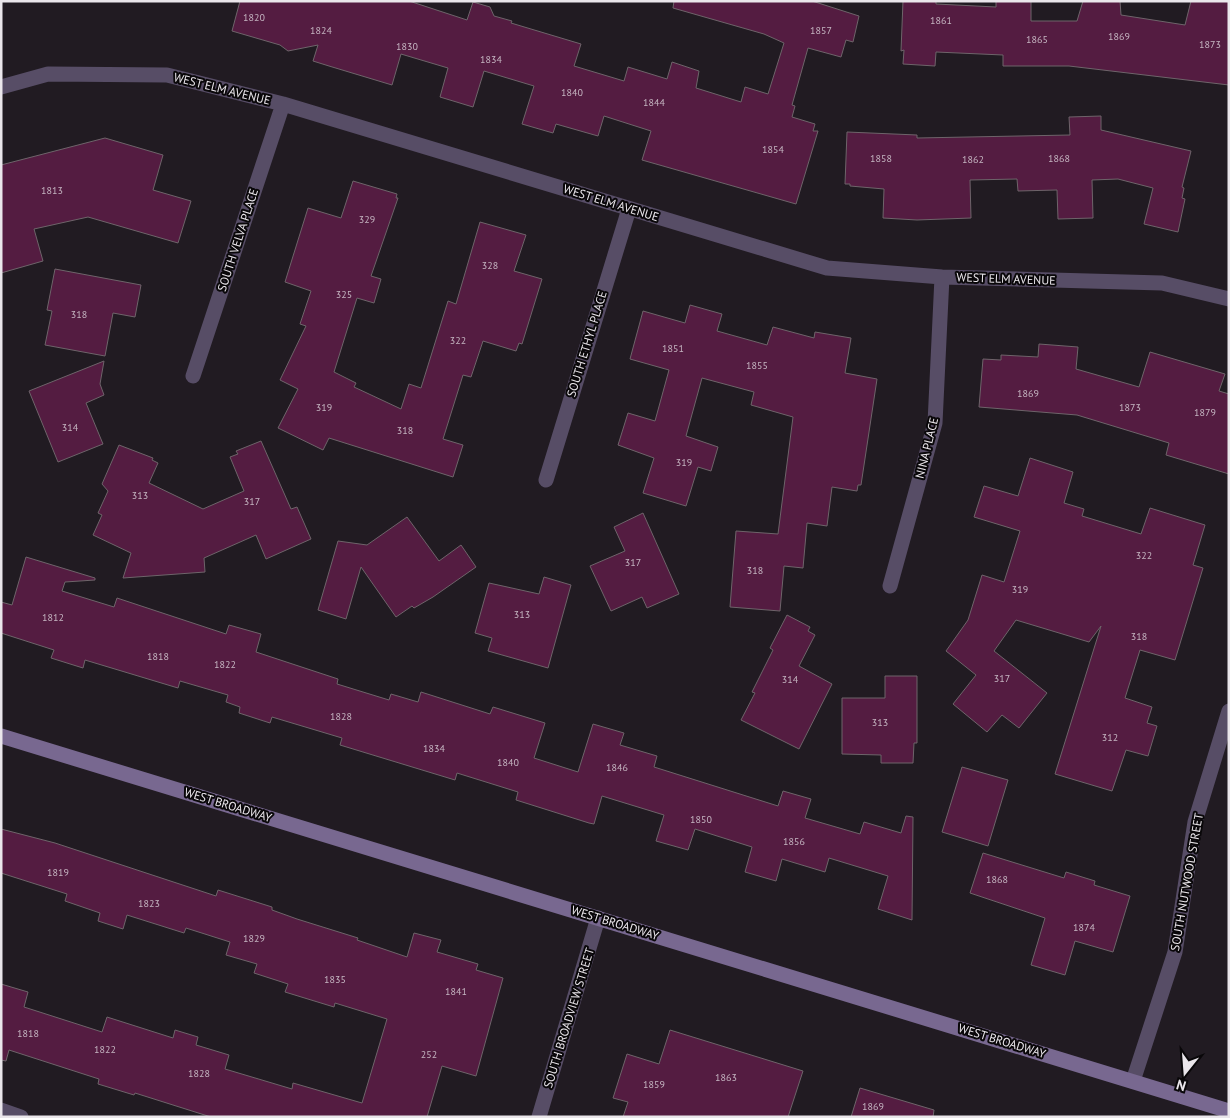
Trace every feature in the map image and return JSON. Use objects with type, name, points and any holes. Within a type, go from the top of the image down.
[{"type":"main road","name":"WEST BROADWAY","points":[[1,736],[1229,1111]]},
{"type":"street","name":"WEST ELM AVENUE","points":[[1,87],[48,74],[168,75],[283,104],[827,268],[942,277],[1162,283],[1229,299]]},
{"type":"street","name":"SOUTH VELVA PLACE","points":[[193,376],[283,104]]},
{"type":"street","name":"SOUTH ETHYL PLACE","points":[[546,480],[629,209]]},
{"type":"street","name":"NINA PLACE","points":[[890,586],[935,423],[942,277]]},
{"type":"street","name":"SOUTH NUTWOOD STREET","points":[[1133,1081],[1176,952],[1195,822],[1229,711]]},
{"type":"street","name":"SOUTH BROADVIEW STREET","points":[[539,1117],[598,918]]},
{"type":"street","points":[[1,1110],[22,1117]]},
{"type":"building","points":[[240,1],[409,1],[467,20],[473,2],[490,7],[494,16],[512,21],[511,23],[581,44],[574,66],[624,81],[628,67],[667,79],[672,62],[699,71],[696,88],[741,102],[745,87],[768,94],[784,43],[764,34],[673,8],[674,1],[812,1],[859,16],[853,42],[846,40],[841,57],[808,48],[792,105],[795,106],[792,117],[815,124],[813,131],[818,131],[796,204],[642,160],[651,131],[604,116],[598,136],[556,124],[553,133],[522,124],[534,86],[484,71],[473,107],[440,97],[448,68],[401,54],[392,85],[313,61],[318,45],[288,51],[280,45],[232,31]]},
{"type":"building","points":[[903,1],[936,1],[936,4],[996,7],[996,1],[1031,1],[1031,21],[1077,21],[1083,1],[1120,1],[1121,15],[1185,25],[1191,1],[1229,1],[1229,85],[1069,66],[1003,66],[1003,55],[936,52],[935,66],[903,64],[904,50],[901,51]]},
{"type":"building","points":[[1101,116],[1101,130],[1191,151],[1182,187],[1184,188],[1182,198],[1185,199],[1178,232],[1144,224],[1153,188],[1118,179],[1092,180],[1093,218],[1058,219],[1057,190],[1018,191],[1017,179],[970,180],[971,218],[917,220],[883,218],[884,189],[845,184],[847,132],[917,135],[917,138],[1070,135],[1069,117]]},
{"type":"building","points":[[105,138],[163,155],[153,190],[191,201],[178,243],[88,217],[34,229],[43,261],[1,273],[1,165]]},
{"type":"building","points":[[353,181],[397,194],[396,198],[398,198],[371,276],[381,279],[374,303],[357,298],[334,372],[356,383],[354,387],[401,409],[409,384],[421,388],[448,301],[456,304],[480,222],[526,235],[514,271],[542,279],[522,344],[519,343],[516,351],[483,341],[471,377],[463,375],[443,439],[463,445],[453,477],[329,438],[323,450],[278,428],[298,389],[280,380],[306,326],[300,324],[311,291],[285,282],[308,208],[341,218]]},
{"type":"building","points":[[55,269],[141,285],[135,317],[113,313],[105,356],[45,345],[52,311],[47,310]]},
{"type":"building","points":[[690,305],[722,314],[717,331],[767,345],[773,327],[814,338],[815,332],[851,338],[845,373],[877,379],[861,485],[858,485],[857,491],[832,487],[827,526],[807,523],[803,568],[784,566],[780,611],[730,607],[736,531],[778,534],[793,417],[751,405],[754,392],[702,378],[686,436],[718,447],[711,471],[698,467],[686,506],[643,493],[654,458],[618,445],[628,413],[655,421],[669,370],[630,359],[643,311],[685,323]]},
{"type":"building","points":[[1039,344],[1078,347],[1076,369],[1139,387],[1150,352],[1225,374],[1219,391],[1229,394],[1229,474],[1166,455],[1169,443],[1077,415],[979,407],[983,359],[1001,360],[1001,355],[1038,357]]},
{"type":"building","points":[[104,361],[100,384],[104,395],[86,403],[103,444],[58,462],[29,391]]},
{"type":"building","points":[[261,441],[291,509],[297,507],[311,539],[266,559],[256,535],[204,558],[205,572],[123,578],[131,553],[93,535],[102,515],[98,513],[108,491],[102,484],[119,445],[153,458],[152,460],[158,463],[149,483],[203,509],[244,491],[230,457],[238,454],[236,451]]},
{"type":"building","points":[[1030,458],[1073,472],[1064,503],[1084,509],[1082,516],[1141,534],[1150,508],[1205,525],[1193,565],[1203,568],[1175,660],[1140,650],[1125,698],[1152,707],[1147,723],[1157,726],[1148,756],[1126,750],[1112,791],[1055,774],[1101,626],[1089,642],[1016,620],[994,651],[1047,693],[1019,728],[1002,715],[987,732],[953,704],[976,675],[946,651],[968,620],[982,575],[1004,582],[1020,531],[974,517],[984,486],[1018,496]]},
{"type":"building","points":[[643,513],[679,594],[647,608],[642,597],[611,611],[590,566],[625,551],[614,527]]},
{"type":"building","points":[[407,517],[439,561],[461,545],[476,567],[433,597],[414,608],[412,606],[396,617],[361,567],[346,619],[318,610],[338,541],[367,545]]},
{"type":"building","points":[[26,557],[95,578],[95,580],[65,582],[62,591],[114,607],[117,598],[226,634],[229,625],[261,634],[256,652],[338,679],[337,684],[389,700],[391,694],[418,702],[421,692],[490,714],[493,707],[545,723],[534,758],[578,772],[593,724],[624,733],[620,745],[657,756],[654,767],[778,806],[783,791],[811,799],[805,818],[860,834],[864,822],[901,833],[906,816],[913,817],[912,920],[878,909],[888,876],[829,858],[825,872],[782,859],[776,881],[745,872],[752,847],[695,829],[688,850],[656,841],[664,815],[602,796],[594,824],[589,823],[516,800],[518,792],[457,773],[455,780],[340,745],[342,738],[272,717],[270,723],[239,713],[240,707],[226,702],[228,695],[180,681],[178,688],[85,660],[83,668],[51,658],[54,650],[1,633],[1,602],[12,605]]},
{"type":"building","points":[[544,577],[571,585],[548,668],[488,651],[492,638],[475,633],[489,583],[539,594]]},
{"type":"building","points":[[787,615],[810,627],[808,631],[815,635],[799,666],[832,684],[799,749],[741,720],[755,693],[752,692],[773,650],[770,648]]},
{"type":"building","points":[[885,676],[917,676],[917,743],[914,743],[913,763],[881,763],[881,755],[842,754],[842,698],[885,698]]},
{"type":"building","points":[[962,767],[1008,780],[988,846],[942,832]]},
{"type":"building","points":[[1,829],[55,843],[216,896],[218,890],[272,907],[272,910],[358,938],[357,940],[407,957],[414,933],[441,940],[437,952],[478,964],[476,970],[503,978],[476,1076],[442,1066],[427,1117],[211,1117],[135,1093],[134,1095],[98,1084],[99,1079],[9,1050],[6,1061],[1,1060],[1,984],[28,992],[24,1007],[102,1032],[107,1017],[173,1038],[175,1030],[198,1037],[196,1045],[229,1055],[225,1069],[292,1089],[293,1083],[362,1103],[387,1019],[335,1003],[334,1007],[285,992],[288,984],[254,973],[257,964],[226,955],[230,942],[186,928],[184,933],[127,915],[123,929],[98,921],[100,913],[65,901],[67,894],[1,873]]},
{"type":"building","points":[[983,853],[1064,878],[1066,872],[1095,881],[1094,885],[1130,896],[1113,952],[1075,941],[1065,975],[1031,965],[1045,918],[970,893]]},
{"type":"building","points":[[670,1030],[803,1071],[788,1117],[623,1117],[628,1102],[613,1098],[627,1054],[659,1064]]},
{"type":"building","points":[[860,1088],[934,1110],[933,1117],[851,1117]]}]
